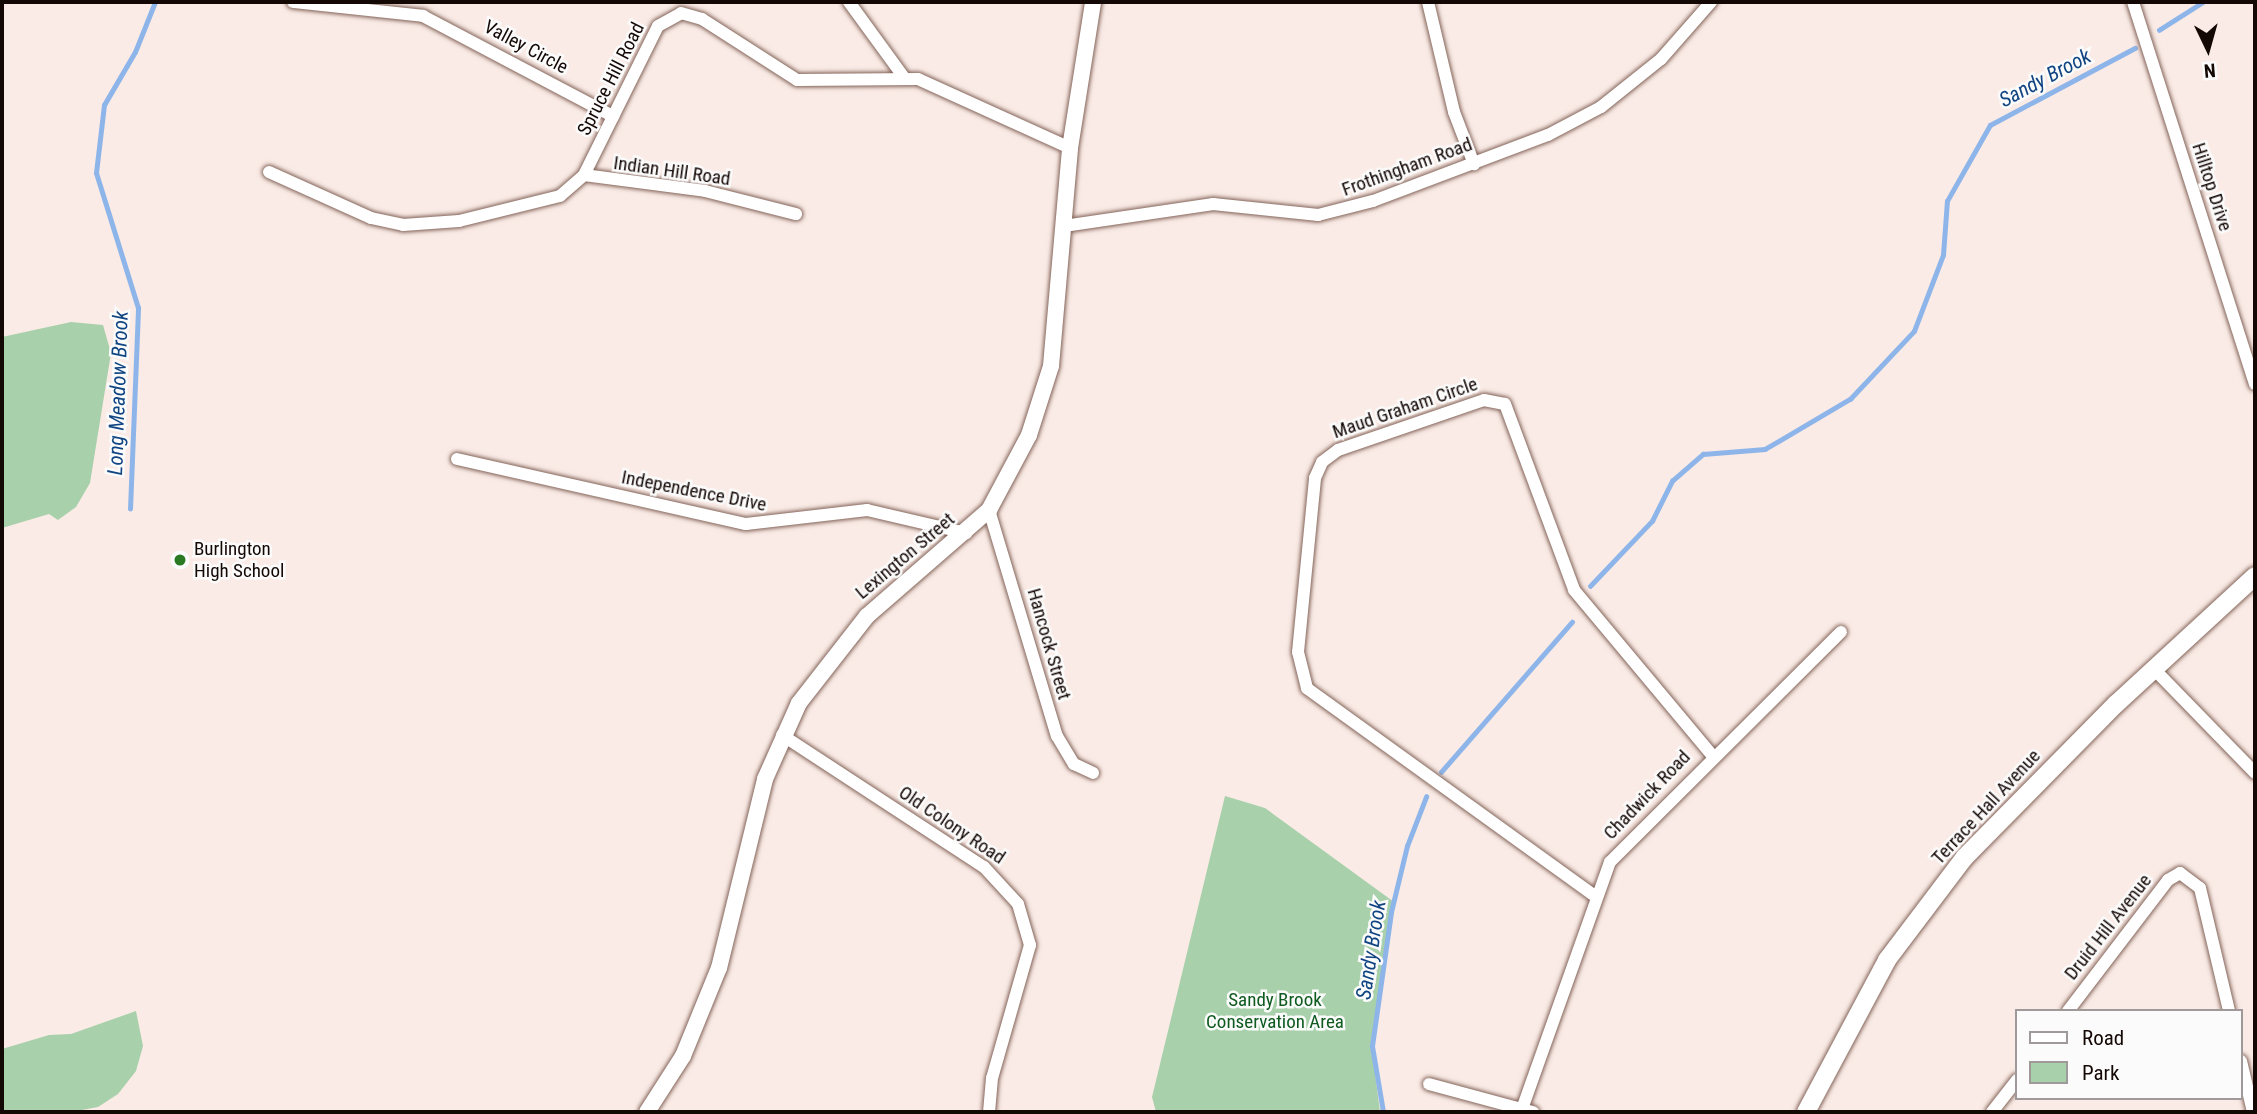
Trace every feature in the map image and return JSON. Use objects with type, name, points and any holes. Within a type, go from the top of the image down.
[{"type":"main road","name":"Terrace Hall Avenue","points":[[1806,1112],[1863,1000],[1927,903],[2011,808],[2154,669],[2255,576]]},
{"type":"street","name":"Valley Circle","points":[[293,2],[423,16],[613,116]]},
{"type":"street","points":[[849,2],[903,76]]},
{"type":"street","name":"Lexington Street","points":[[647,1112],[683,1056],[719,968],[757,805],[782,735],[813,680],[852,632],[989,510],[1018,459],[1047,382],[1070,148],[1093,2]]},
{"type":"street","points":[[1428,2],[1454,112],[1474,164]]},
{"type":"street","name":"Frothingham Road","points":[[1064,226],[1213,204],[1299,216],[1329,214],[1474,164],[1601,107],[1661,59],[1712,2]]},
{"type":"street","name":"Hilltop Drive","points":[[2133,2],[2255,384]]},
{"type":"street","name":"Spruce Hill Road","points":[[269,172],[371,218],[415,225],[550,199],[568,192],[584,175],[658,26],[681,13],[702,19],[797,80],[903,76],[1070,148]]},
{"type":"street","name":"Indian Hill Road","points":[[584,175],[705,191],[796,214]]},
{"type":"street","name":"Maud Graham Circle","points":[[1595,896],[1307,688],[1297,652],[1315,478],[1322,462],[1338,450],[1484,400],[1506,404],[1574,590],[1713,756]]},
{"type":"street","name":"Independence Drive","points":[[457,459],[746,524],[867,510],[966,533]]},
{"type":"street","name":"Hancock Street","points":[[989,510],[1057,736],[1074,764],[1093,773]]},
{"type":"street","name":"Chadwick Road","points":[[1528,1110],[1595,896],[1610,862],[1713,756],[1841,632]]},
{"type":"street","points":[[2154,669],[2255,773]]},
{"type":"street","name":"Old Colony Road","points":[[782,735],[984,867],[1018,904],[1030,945],[992,1078],[989,1112]]},
{"type":"street","name":"Druid Hill Avenue","points":[[2070,1009],[2168,880],[2183,873],[2200,888],[2229,1009]]},
{"type":"street","points":[[2243,1070],[2253,1112]]},
{"type":"street","points":[[1992,1112],[2016,1081]]},
{"type":"street","points":[[1429,1084],[1528,1110]]},
{"type":"green space","points":[[71,322],[103,325],[111,353],[90,483],[76,507],[58,520],[49,514],[2,528],[2,337]]},
{"type":"green space","name":"Sandy Brook Conservation Area","points":[[1225,796],[1265,808],[1394,902],[1371,1042],[1380,1112],[1156,1112],[1152,1097]]},
{"type":"green space","points":[[136,1011],[143,1046],[136,1071],[118,1094],[98,1107],[71,1112],[2,1112],[2,1049],[49,1035],[71,1034]]},
{"type":"waterway","name":"Long Meadow Brook","points":[[130,509],[138,308],[96,173],[104,105],[135,52],[155,2]]},
{"type":"waterway","name":"Sandy Brook","points":[[2159,30],[2203,2]]},
{"type":"waterway","name":"Sandy Brook","points":[[1590,586],[1652,521],[1672,481],[1703,454],[1765,449],[1850,399],[1914,331],[1943,255],[1947,201],[1990,125],[2135,48]]},
{"type":"waterway","name":"Sandy Brook","points":[[1441,772],[1572,622]]},
{"type":"waterway","name":"Sandy Brook","points":[[1383,1112],[1372,1046],[1391,912],[1407,846],[1426,797]]},
{"type":"place","name":"Burlington High School","points":[[180,560]]}]
